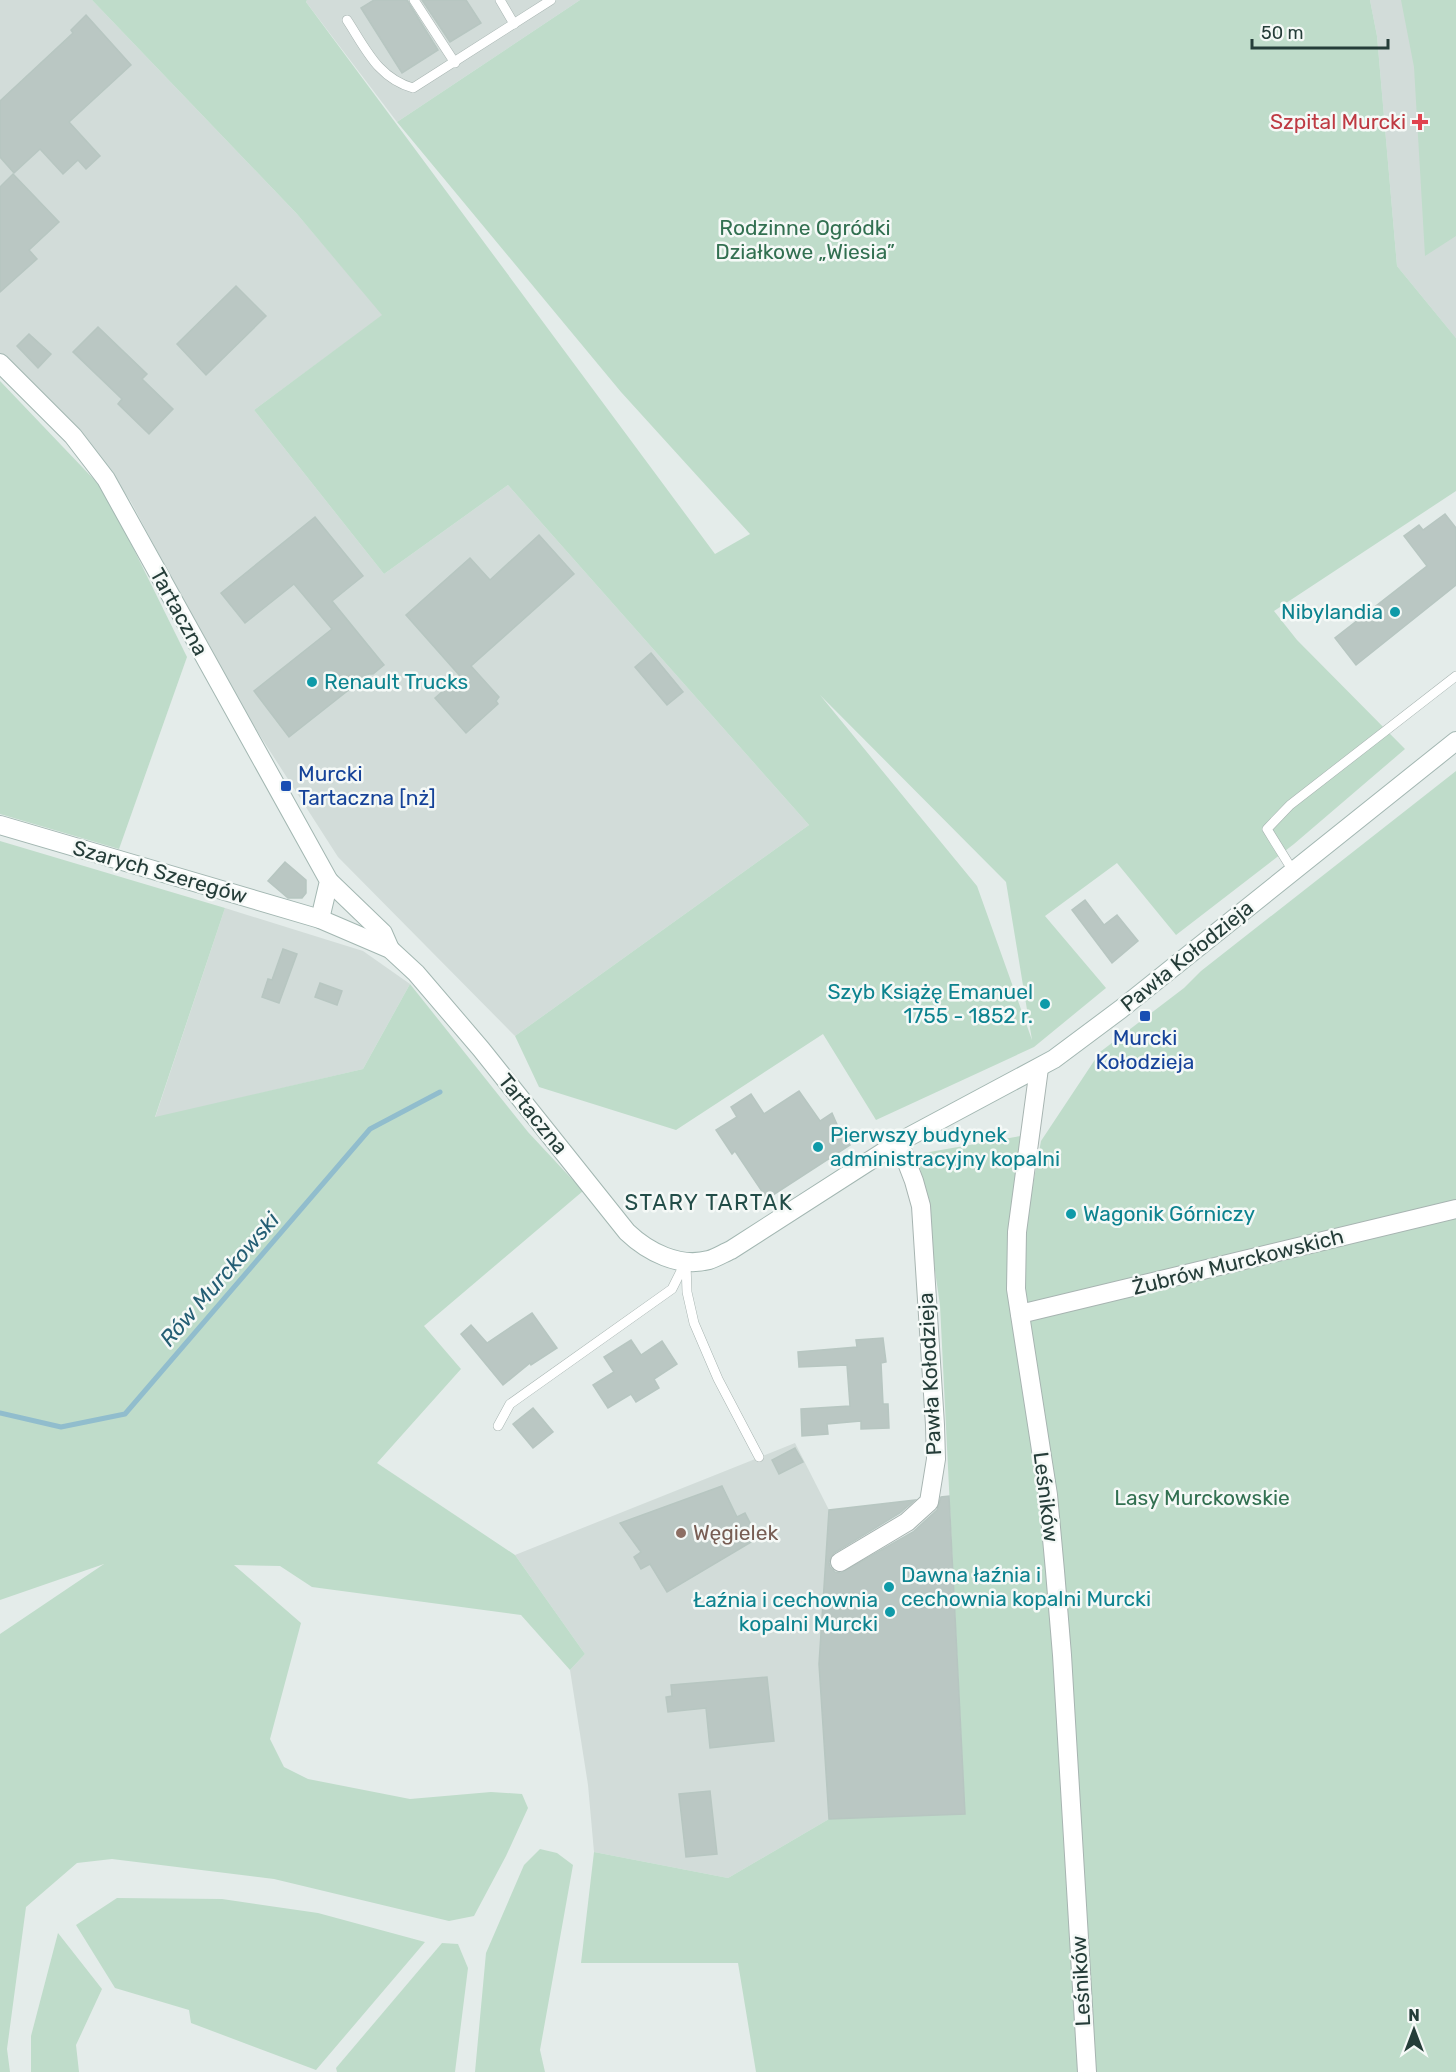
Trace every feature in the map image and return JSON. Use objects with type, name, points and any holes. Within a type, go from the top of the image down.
[{"type":"street","name":"Tartaczna","points":[[0,363],[73,436],[106,479],[329,881],[383,933],[390,949]]},
{"type":"street","name":"Pawła Kołodzieja","points":[[686,1261],[708,1260],[731,1250],[898,1142],[1040,1068],[1088,1034],[1456,741]]},
{"type":"street","name":"Szarych Szeregów","points":[[0,825],[320,919]]},
{"type":"street","points":[[320,919],[329,881]]},
{"type":"street","name":"Tartaczna","points":[[320,919],[390,949],[416,973],[481,1049],[627,1232],[652,1252],[686,1261]]},
{"type":"street","name":"Leśników","points":[[1040,1068],[1017,1232],[1016,1289],[1048,1495],[1055,1570],[1063,1667],[1087,2072]]},
{"type":"street","name":"Pawła Kołodzieja","points":[[840,1562],[907,1522],[929,1502],[936,1459],[921,1206],[914,1181],[898,1142]]},
{"type":"street","name":"Żubrów Murckowskich","points":[[1020,1314],[1456,1209]]},
{"type":"lane","points":[[414,0],[455,63]]},
{"type":"lane","points":[[500,0],[514,24]]},
{"type":"lane","points":[[347,20],[381,71],[398,84],[413,88],[551,0]]},
{"type":"lane","points":[[1293,871],[1267,829],[1290,805],[1456,676]]},
{"type":"lane","points":[[498,1426],[510,1404],[672,1289],[686,1261]]},
{"type":"lane","points":[[686,1261],[687,1292],[694,1323],[718,1379],[759,1457]]},
{"type":"shaded area","points":[[0,0],[92,0],[297,214],[383,315],[254,410],[384,574],[508,485],[809,825],[515,1036],[338,857],[232,692],[131,502],[86,437],[0,357]]},
{"type":"shaded area","points":[[307,0],[580,0],[397,122],[306,2]]},
{"type":"shaded area","name":"Szpital Murcki","points":[[1370,0],[1456,0],[1456,338],[1397,266],[1377,36]]},
{"type":"shaded area","points":[[225,908],[363,951],[410,984],[363,1069],[155,1118]]},
{"type":"shaded area","points":[[795,1443],[829,1510],[819,1664],[829,1819],[728,1878],[594,1852],[588,1785],[570,1670],[585,1654],[515,1555]]},
{"type":"green space","name":"Rodzinne Ogródki Działkowe „Wiesia”","points":[[92,0],[307,0],[306,2],[715,554],[750,534],[621,392],[397,122],[580,0],[1370,0],[1377,36],[1397,266],[1456,338],[1456,491],[1274,611],[1297,640],[1405,749],[1294,844],[1176,935],[1117,863],[1045,916],[1106,988],[1034,1047],[876,1120],[823,1034],[676,1130],[539,1087],[515,1036],[809,825],[508,485],[384,574],[254,410],[382,315],[297,214]],"holes":[[[820,695],[1006,882],[1032,1040],[977,886]]]},
{"type":"green space","points":[[1401,0],[1456,0],[1456,236],[1425,256],[1414,67]]},
{"type":"green space","points":[[0,381],[105,491],[187,657],[119,849],[0,814]]},
{"type":"green space","name":"Lasy Murckowskie","points":[[1456,771],[1456,2072],[756,2072],[738,1963],[581,1963],[594,1852],[728,1878],[829,1819],[965,1813],[940,1305],[918,1154],[1021,1136],[1031,1195],[1041,1141],[1100,1052],[1184,988],[1201,971]]},
{"type":"green space","points":[[0,841],[225,908],[155,1117],[363,1069],[410,984],[528,1132],[583,1191],[424,1326],[461,1369],[377,1463],[515,1555],[585,1654],[570,1670],[521,1615],[312,1587],[280,1566],[234,1565],[301,1623],[270,1739],[284,1767],[308,1779],[410,1799],[491,1792],[522,1794],[528,1808],[474,1916],[449,1921],[274,1879],[112,1859],[77,1863],[26,1907],[7,2049],[10,2072],[0,2072],[0,1634],[104,1564],[0,1600]]},
{"type":"green space","points":[[540,1849],[557,1853],[573,1865],[540,2050],[545,2072],[475,2072],[486,1953],[524,1865]]},
{"type":"green space","points":[[117,1898],[222,1899],[318,1913],[425,1942],[316,2070],[191,2023],[189,2010],[115,1988],[76,1925]]},
{"type":"green space","points":[[58,1933],[102,1989],[76,2045],[79,2072],[31,2072],[31,2036]]},
{"type":"green space","points":[[442,1943],[458,1944],[468,1968],[455,2072],[337,2072],[336,2068]]},
{"type":"building","points":[[374,0],[407,0],[438,50],[402,73],[361,8]]},
{"type":"building","points":[[422,0],[466,0],[481,23],[450,42]]},
{"type":"building","points":[[86,15],[131,65],[69,122],[100,156],[86,169],[78,160],[63,174],[40,149],[14,173],[0,157],[0,101],[73,33],[71,30]]},
{"type":"building","points":[[13,174],[59,222],[29,250],[37,259],[0,292],[0,187]]},
{"type":"building","points":[[236,286],[266,316],[206,375],[177,344]]},
{"type":"building","points":[[98,327],[147,374],[142,379],[173,409],[149,434],[118,404],[122,399],[73,352]]},
{"type":"building","points":[[29,334],[51,354],[38,368],[17,346]]},
{"type":"building","name":"Nibylandia","points":[[1445,514],[1456,528],[1456,585],[1356,665],[1335,638],[1427,566],[1404,536],[1419,525],[1423,530]]},
{"type":"building","points":[[315,517],[363,576],[332,601],[384,665],[373,674],[369,674],[289,737],[254,691],[332,629],[294,584],[245,623],[221,593]]},
{"type":"building","points":[[539,535],[574,574],[471,666],[499,697],[496,701],[498,704],[466,733],[435,698],[460,676],[406,615],[470,558],[490,580]]},
{"type":"building","points":[[651,653],[683,692],[667,705],[635,667]]},
{"type":"building","points":[[285,862],[306,880],[306,893],[302,898],[288,898],[268,881]]},
{"type":"building","points":[[1085,900],[1104,925],[1117,915],[1138,941],[1112,963],[1072,910]]},
{"type":"building","points":[[283,949],[297,954],[279,1003],[262,997],[268,979],[272,980]]},
{"type":"building","points":[[320,983],[342,991],[337,1005],[315,997]]},
{"type":"building","points":[[799,1091],[820,1121],[832,1113],[850,1145],[767,1199],[735,1151],[732,1154],[716,1130],[737,1117],[731,1107],[751,1094],[764,1114]]},
{"type":"building","points":[[532,1313],[557,1348],[531,1365],[530,1363],[503,1385],[461,1334],[471,1325],[487,1343]]},
{"type":"building","points":[[883,1338],[886,1362],[881,1363],[883,1404],[888,1404],[889,1428],[861,1429],[861,1421],[827,1424],[828,1434],[802,1436],[801,1409],[850,1406],[847,1365],[799,1367],[798,1352],[857,1347],[856,1340]]},
{"type":"building","points":[[631,1340],[641,1355],[662,1341],[677,1364],[654,1379],[659,1388],[636,1402],[631,1394],[608,1408],[593,1385],[614,1372],[604,1357]]},
{"type":"building","points":[[533,1408],[553,1432],[533,1448],[513,1424]]},
{"type":"building","points":[[795,1448],[803,1462],[779,1474],[772,1460]]},
{"type":"building","points":[[722,1486],[737,1517],[745,1513],[758,1538],[667,1592],[650,1564],[641,1569],[634,1557],[641,1552],[620,1523]]},
{"type":"building","name":"Dawna łaźnia i cechownia kopalni Murcki","points":[[949,1496],[965,1814],[829,1819],[819,1664],[829,1510],[915,1500],[900,1513],[834,1553],[829,1562],[830,1567],[835,1572],[841,1573],[913,1532],[937,1510],[941,1497]]},
{"type":"building","points":[[767,1677],[774,1741],[710,1748],[706,1708],[668,1712],[666,1697],[672,1696],[671,1685]]},
{"type":"building","points":[[710,1791],[717,1854],[686,1857],[679,1794]]},
{"type":"waterway","name":"Rów Murckowski","points":[[0,1413],[61,1427],[125,1414],[370,1129],[440,1092]]},
{"type":"place","name":"Szpital Murcki","points":[[1420,122]]},
{"type":"place","name":"Nibylandia","points":[[1395,612]]},
{"type":"place","name":"Renault Trucks","points":[[312,682]]},
{"type":"place","name":"Murcki Tartaczna [nż]","points":[[286,786]]},
{"type":"place","name":"Szyb Książę Emanuel 1755 - 1852 r.","points":[[1045,1004]]},
{"type":"place","name":"Murcki Kołodzieja","points":[[1145,1016]]},
{"type":"place","name":"Pierwszy budynek administracyjny kopalni","points":[[818,1147]]},
{"type":"place","name":"Wagonik Górniczy","points":[[1071,1214]]},
{"type":"place","name":"Węgielek","points":[[681,1533]]},
{"type":"place","name":"Dawna łaźnia i cechownia kopalni Murcki","points":[[889,1587]]},
{"type":"place","name":"Łaźnia i cechownia kopalni Murcki","points":[[890,1612]]},
{"type":"district","name":"STARY TARTAK","points":[[709,1202]]}]
